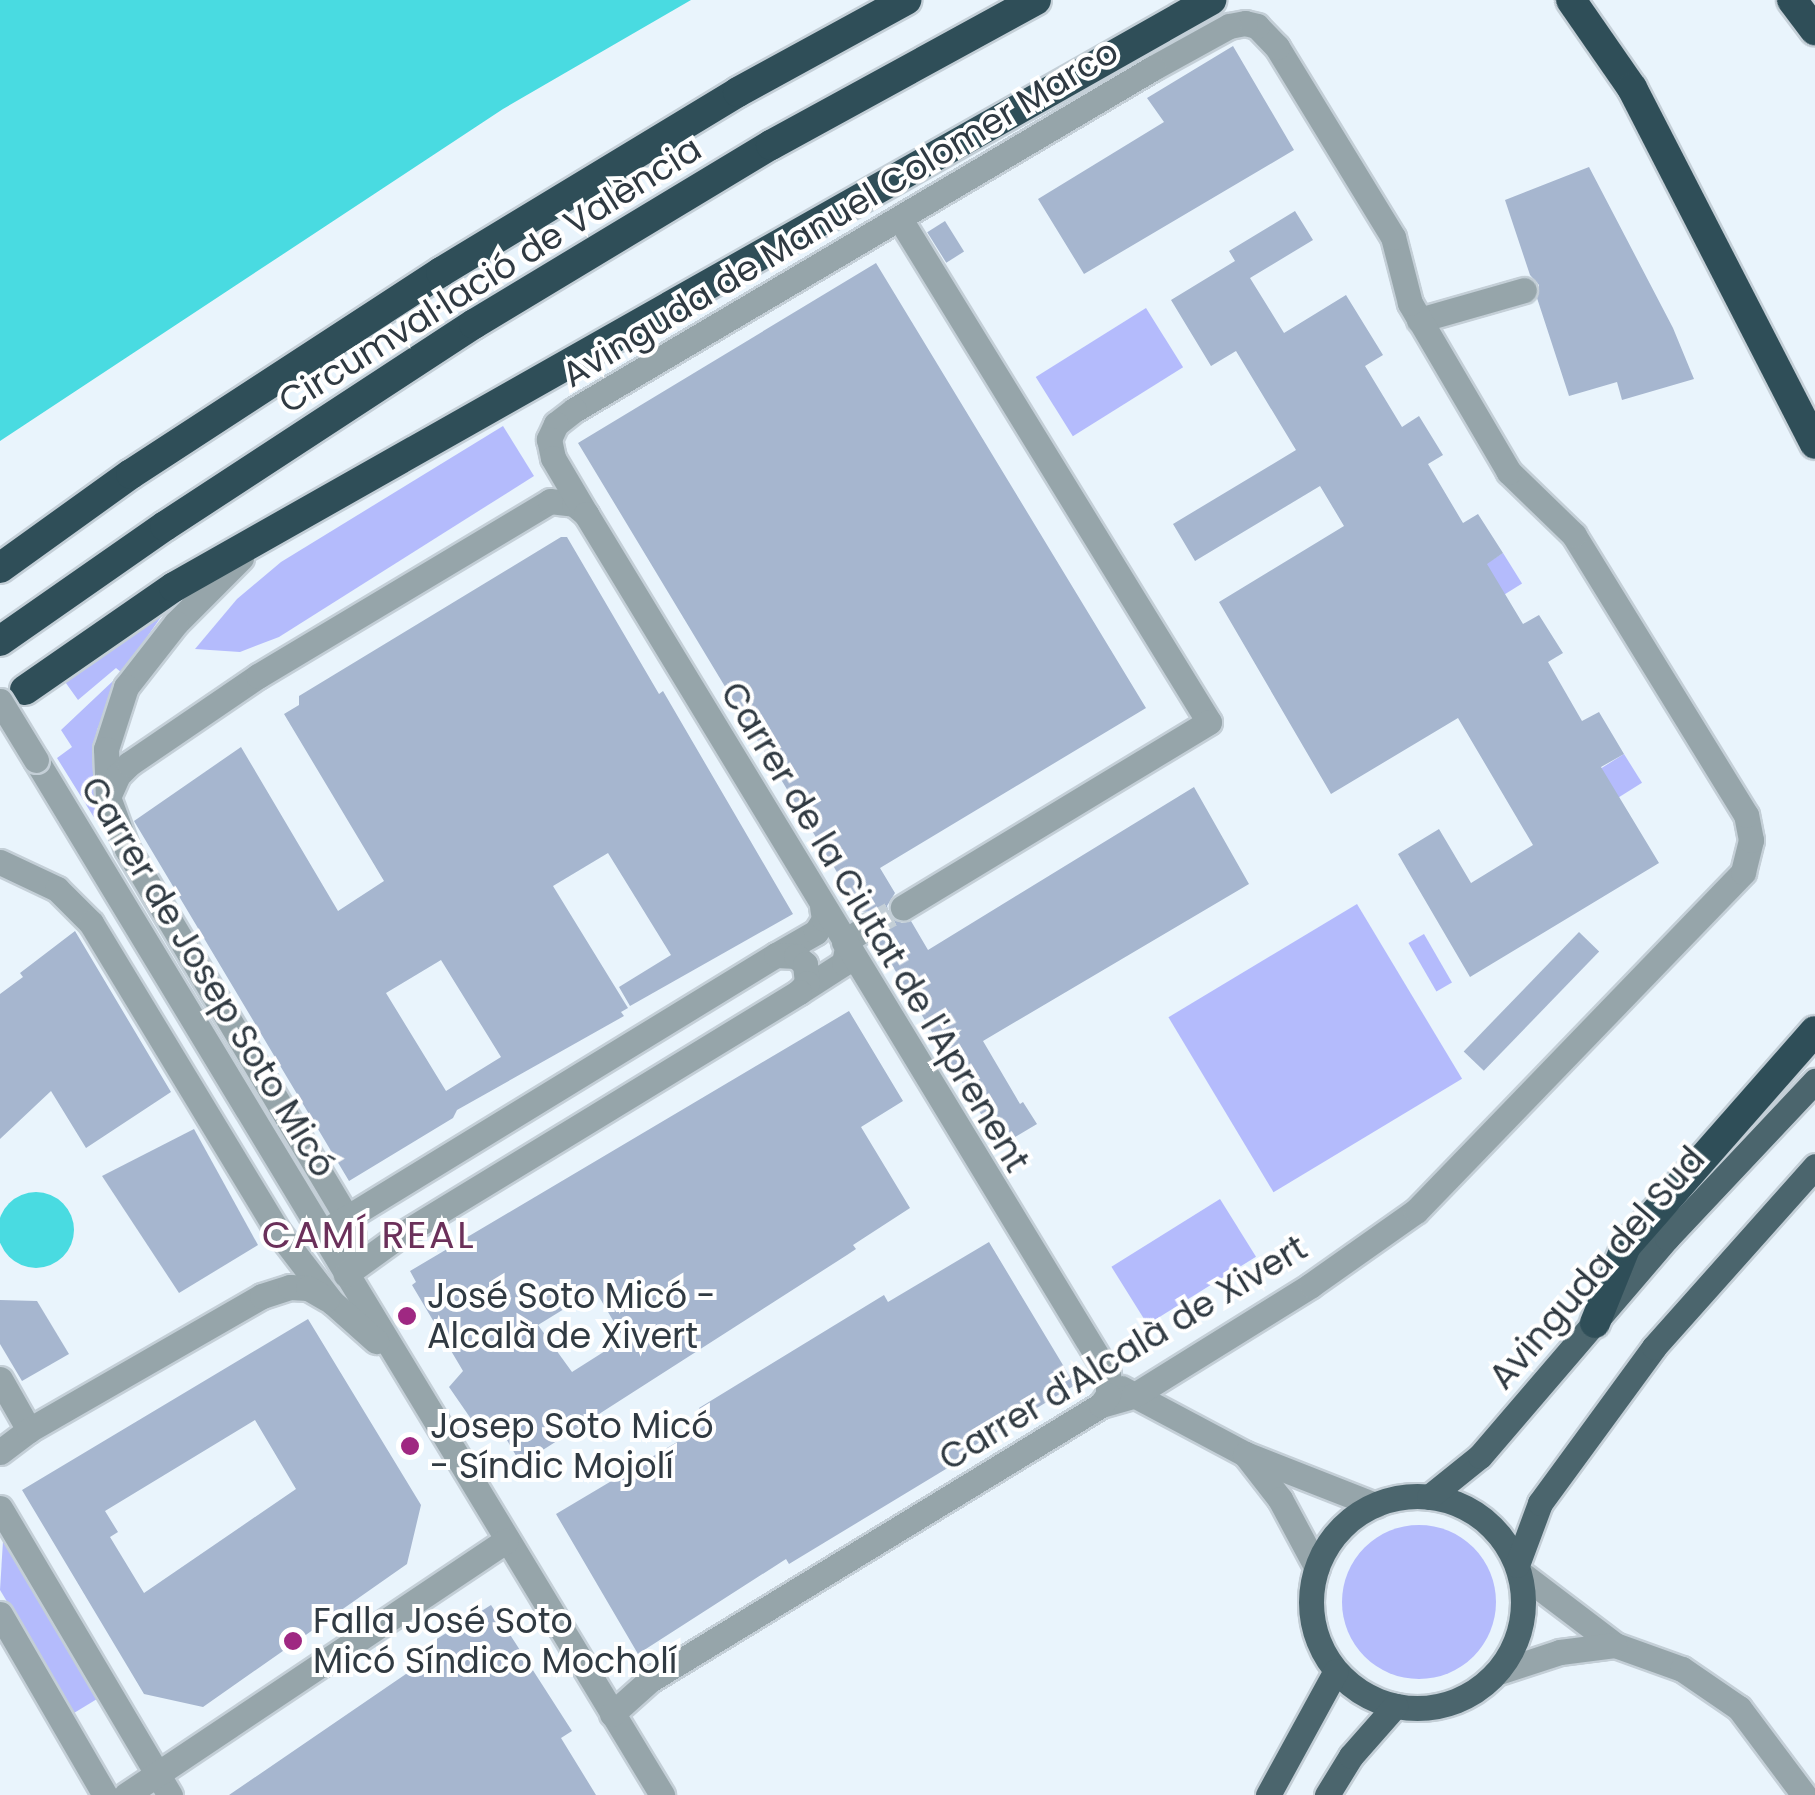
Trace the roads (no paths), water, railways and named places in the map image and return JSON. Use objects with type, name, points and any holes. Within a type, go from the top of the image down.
[{"type":"highway","name":"Circumval·lació de València","points":[[0,568],[131,474],[441,272],[738,92],[906,0]]},
{"type":"highway","name":"Circumval·lació de València","points":[[0,641],[165,526],[474,324],[771,145],[1036,0]]},
{"type":"highway","points":[[12,696],[174,586],[1210,0]]},
{"type":"highway","points":[[1571,0],[1632,88],[1815,444]]},
{"type":"highway","points":[[1792,0],[1815,30]]},
{"type":"highway","points":[[1595,1322],[1626,1246],[1815,1031]]},
{"type":"main road","name":"Avinguda del Sud","points":[[1430,1498],[1480,1456],[1732,1166],[1815,1081]]},
{"type":"main road","points":[[1518,1568],[1540,1503],[1654,1346],[1815,1166]]},
{"type":"main road","points":[[1396,1498],[1430,1498],[1478,1515],[1501,1537],[1518,1568],[1524,1598],[1521,1626],[1496,1673],[1450,1703],[1423,1708],[1395,1706],[1362,1693],[1336,1671],[1316,1632],[1312,1600],[1317,1568],[1340,1531],[1375,1505],[1396,1498]]},
{"type":"main road","points":[[1268,1795],[1336,1671]]},
{"type":"main road","points":[[1327,1795],[1351,1756],[1395,1706]]},
{"type":"street","name":"Avinguda de Manuel Colomer Marco","points":[[586,514],[553,458],[549,440],[556,424],[1230,26]]},
{"type":"street","name":"Carrer d'Alcalà de Xivert","points":[[612,1714],[650,1680],[1101,1405],[1133,1396],[1312,1284],[1416,1211],[1743,872],[1751,840],[1746,815],[1574,535],[1509,472],[1410,303],[1393,237],[1278,46],[1257,26],[1230,26]]},
{"type":"street","points":[[900,218],[1209,722],[903,906]]},
{"type":"street","points":[[1419,320],[1524,290]]},
{"type":"street","points":[[108,797],[118,774],[129,764],[258,676],[550,501],[574,504],[586,514]]},
{"type":"street","name":"Carrer de la Ciutat de l'Aprenent","points":[[586,514],[819,920],[844,943],[1108,1374],[1133,1396],[1245,1454],[1375,1505]]},
{"type":"street","points":[[269,532],[176,624],[126,687],[106,749],[108,797],[126,850],[346,1218],[352,1236],[346,1274]]},
{"type":"street","name":"Carrer de Josep Soto Micó","points":[[12,696],[36,760],[394,1358],[662,1795]]},
{"type":"street","points":[[0,862],[56,889],[91,923],[279,1233],[332,1302],[394,1358]]},
{"type":"street","points":[[322,1233],[776,955],[819,920]]},
{"type":"street","points":[[346,1274],[396,1238],[844,963],[844,943],[869,926]]},
{"type":"street","points":[[776,955],[796,956],[805,964],[807,983],[799,992]]},
{"type":"street","points":[[0,1452],[30,1430],[262,1296],[290,1287],[308,1288],[332,1302]]},
{"type":"street","points":[[1101,1405],[1108,1395],[1108,1374]]},
{"type":"street","points":[[0,1379],[30,1430]]},
{"type":"street","name":"Carrer de la Ciutat de l'Aprenent","points":[[1245,1454],[1280,1499],[1317,1568]]},
{"type":"street","points":[[0,1508],[164,1785]]},
{"type":"street","points":[[126,1795],[164,1785],[506,1541]]},
{"type":"street","points":[[1518,1568],[1615,1645],[1682,1669],[1739,1708],[1804,1795]]},
{"type":"street","points":[[0,1614],[105,1795]]},
{"type":"street","points":[[1496,1673],[1560,1652],[1615,1645]]},
{"type":"tunnel","points":[[869,926],[903,907]]},
{"type":"place","name":"José Soto Micó - Alcalà de Xivert","points":[[407,1316]]},
{"type":"place","name":"Josep Soto Micó - Síndic Mojolí","points":[[410,1446]]},
{"type":"place","name":"Falla José Soto Micó Síndico Mocholí","points":[[293,1641]]},
{"type":"district","name":"CAMÍ REAL","points":[[369,1235]]}]
